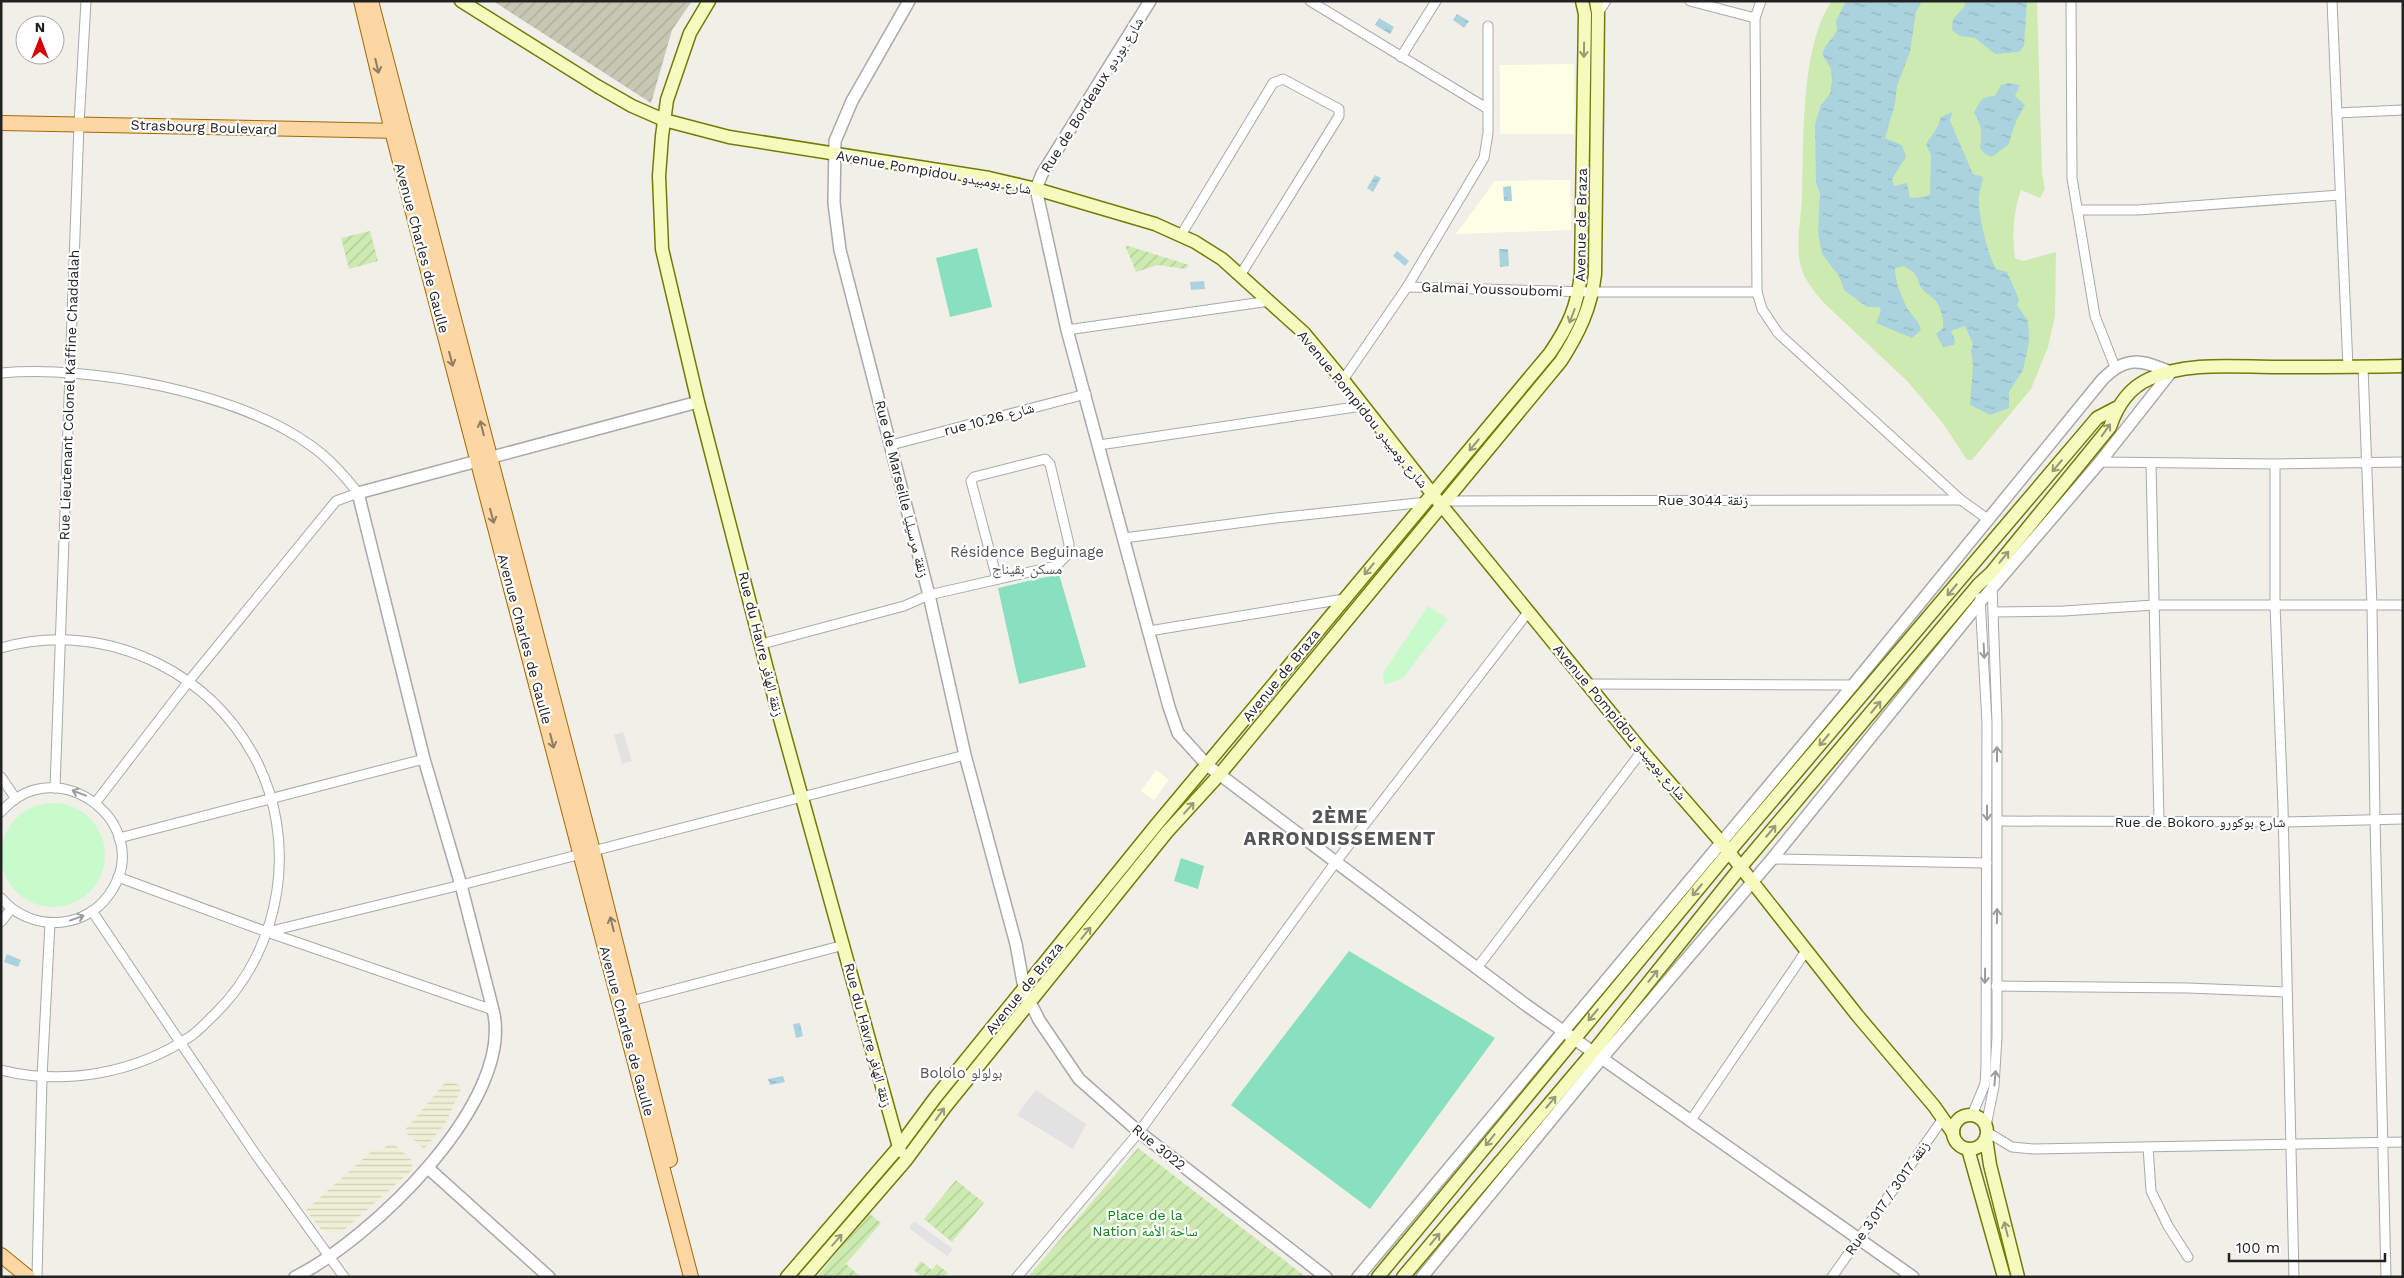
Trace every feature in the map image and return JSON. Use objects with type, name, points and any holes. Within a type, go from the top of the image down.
[{"type":"main road","name":"Avenue Charles de Gaulle","points":[[362,1],[392,131],[484,459]]},
{"type":"main road","name":"Avenue Charles de Gaulle","points":[[371,1],[406,131],[546,717],[587,853],[691,1277]]},
{"type":"main road","name":"Avenue Pompidou شارع بومبيدو","points":[[460,1],[597,86],[632,106],[664,120],[729,137],[989,178],[1036,189],[1155,224],[1181,234],[1222,258],[1304,334],[1343,380],[1437,501],[1642,751],[1725,848],[1806,951],[1934,1106],[1942,1120],[1953,1133]]},
{"type":"main road","name":"Rue du Havre زنقة الهافر","points":[[709,1],[690,33],[667,100],[659,196],[662,249],[698,402],[776,704],[844,945],[898,1148],[906,1160]]},
{"type":"main road","name":"Avenue de Braza","points":[[805,1277],[906,1160],[946,1106],[1167,832],[1220,774],[1437,501],[1550,353],[1573,315],[1581,274],[1585,14],[1582,1]]},
{"type":"main road","name":"Avenue de Braza","points":[[787,1277],[898,1148],[935,1098],[1157,824],[1344,599],[1437,501],[1561,361],[1578,335],[1593,292],[1597,7]]},
{"type":"main road","name":"Strasbourg Boulevard","points":[[1,123],[406,131]]},
{"type":"main road","points":[[1378,1277],[1725,848],[2097,418],[2116,408],[2143,382],[2171,372],[2217,367],[2403,366]]},
{"type":"main road","points":[[1403,1277],[1598,1055],[1740,868],[1978,585],[1991,573],[2110,427],[2116,408]]},
{"type":"main road","name":"Avenue Charles de Gaulle","points":[[625,1002],[700,1277]]},
{"type":"main road","points":[[1934,1106],[1966,1117],[1978,1117],[1986,1132],[1990,1165],[2018,1277]]},
{"type":"main road","points":[[1966,1117],[1956,1122],[1953,1133],[1957,1144],[1968,1149],[1978,1147],[1986,1132]]},
{"type":"main road","points":[[1968,1149],[2004,1277]]},
{"type":"main road","points":[[864,1188],[874,1196]]},
{"type":"main road","points":[[1,1255],[28,1277]]},
{"type":"street","name":"Rue Lieutenant Colonel Kaffine Chaddalah","points":[[55,788],[79,124],[86,1]]},
{"type":"street","name":"Rue de Marseille زنقة مرسيليا","points":[[909,1],[852,101],[840,126],[834,155],[834,203],[840,250],[929,595],[965,755],[1016,944],[1024,988]]},
{"type":"street","name":"Rue de Bordeaux شارع بوردو","points":[[1036,189],[1042,174],[1150,1]]},
{"type":"street","points":[[1310,1],[1488,109]]},
{"type":"street","points":[[1401,56],[1436,1]]},
{"type":"street","points":[[1597,7],[1606,1]]},
{"type":"street","points":[[1690,1],[1755,18]]},
{"type":"street","points":[[1761,1],[1755,18],[1757,292],[1762,309],[1778,333],[1961,500],[1989,520]]},
{"type":"street","points":[[2071,1],[2072,178],[2095,316],[2115,367]]},
{"type":"street","points":[[2332,1],[2348,367]]},
{"type":"street","points":[[1343,380],[1407,287],[1484,158],[1488,133],[1488,26]]},
{"type":"street","points":[[1181,234],[1273,83],[1283,79],[1339,109],[1339,116],[1241,274]]},
{"type":"street","points":[[2336,113],[2403,110]]},
{"type":"street","points":[[1036,189],[1067,330],[1086,394],[1172,720],[1183,739],[1207,765],[1477,968],[1912,1277]]},
{"type":"street","points":[[2077,210],[2138,210],[2340,195]]},
{"type":"street","name":"Galmai Youssoubomi","points":[[1407,287],[1593,292],[1757,292]]},
{"type":"street","points":[[1067,330],[1270,301]]},
{"type":"street","points":[[1358,1277],[1562,1030],[1725,848],[1853,685],[2115,367],[2134,362],[2152,365],[2171,372],[2100,462],[1980,602],[1772,859],[1598,1055],[1422,1277]]},
{"type":"street","points":[[2362,367],[2368,462],[2372,606],[2381,1142],[2386,1277]]},
{"type":"street","points":[[1,373],[23,371],[70,373],[160,386],[214,401],[276,424],[322,454],[358,493],[424,760],[461,885],[497,1025],[492,1062],[458,1129],[428,1168],[372,1224],[330,1256],[296,1277]]},
{"type":"street","name":"rue 10.26 شارع","points":[[891,445],[1086,394]]},
{"type":"street","points":[[96,802],[189,681],[336,501],[358,493],[698,402]]},
{"type":"street","points":[[1099,444],[1362,406]]},
{"type":"street","points":[[762,644],[904,606],[929,595],[1056,566],[1068,554],[1069,544],[1050,464],[1045,459],[974,477],[971,481],[996,579]]},
{"type":"street","points":[[2100,462],[2275,464],[2403,462]]},
{"type":"street","points":[[2151,463],[2159,821]]},
{"type":"street","points":[[2275,464],[2275,605],[2283,822],[2294,1277]]},
{"type":"street","name":"Rue 3044 زنقة","points":[[1124,538],[1276,518],[1437,501],[1961,500]]},
{"type":"street","points":[[1991,573],[1994,612],[1998,821],[1996,1068],[1986,1132],[2012,1146],[2033,1149],[2403,1142]]},
{"type":"street","points":[[1966,1117],[1984,1084],[1986,1067],[1987,723],[1978,585]]},
{"type":"street","points":[[1149,631],[1344,599]]},
{"type":"street","points":[[1994,612],[2064,611],[2154,605],[2403,605]]},
{"type":"street","points":[[1017,1277],[1139,1132],[1336,863],[1529,611]]},
{"type":"street","points":[[1,648],[32,642],[60,640],[91,642],[125,650],[165,666],[189,681],[221,710],[243,738],[261,769],[272,798],[278,832],[280,868],[275,904],[267,932],[255,960],[234,992],[202,1027],[180,1042],[148,1059],[111,1072],[82,1076],[42,1077],[1,1070]]},
{"type":"street","points":[[1588,684],[1853,685]]},
{"type":"street","points":[[1477,968],[1642,751]]},
{"type":"street","points":[[267,932],[461,885],[965,755]]},
{"type":"street","points":[[119,838],[424,760]]},
{"type":"street","points":[[1,777],[16,799]]},
{"type":"street","points":[[1,812],[16,799],[34,791],[55,788],[75,791],[96,802],[108,816],[119,838],[121,858],[118,877],[109,895],[92,911],[71,920],[50,923],[28,918],[12,909],[1,898]]},
{"type":"street","name":"Rue de Bokoro شارع بوكورو","points":[[1998,821],[2283,822],[2403,819]]},
{"type":"street","points":[[1772,859],[1987,863]]},
{"type":"street","points":[[118,877],[267,932],[494,1010]]},
{"type":"street","points":[[1,922],[12,909]]},
{"type":"street","points":[[92,911],[256,1155],[344,1277]]},
{"type":"street","points":[[37,1277],[42,1077],[50,923]]},
{"type":"street","points":[[625,1002],[844,945]]},
{"type":"street","points":[[1691,1120],[1806,951]]},
{"type":"street","points":[[1996,986],[2188,988],[2287,992]]},
{"type":"street","name":"Rue 3022","points":[[1024,988],[1039,1020],[1079,1079],[1139,1132],[1326,1277]]},
{"type":"street","name":"Rue 3,017 / زنقة 3017","points":[[1832,1277],[1942,1120]]},
{"type":"street","points":[[2148,1147],[2151,1191],[2168,1226],[2188,1257]]},
{"type":"street","points":[[428,1168],[549,1277]]},
{"type":"shaded area","points":[[493,1],[692,1],[672,30],[651,103]]},
{"type":"shaded area","points":[[1574,64],[1574,134],[1500,134],[1500,65]]},
{"type":"shaded area","points":[[1570,180],[1571,230],[1456,234],[1495,181]]},
{"type":"shaded area","points":[[623,732],[632,761],[622,764],[614,735]]},
{"type":"shaded area","points":[[1156,770],[1169,780],[1154,800],[1141,791]]},
{"type":"shaded area","points":[[448,1079],[462,1087],[445,1124],[424,1149],[404,1131]]},
{"type":"shaded area","points":[[1036,1090],[1086,1124],[1073,1149],[1017,1115]]},
{"type":"shaded area","points":[[391,1142],[410,1158],[413,1169],[344,1230],[332,1233],[321,1229],[306,1210],[373,1150],[382,1150]]},
{"type":"shaded area","points":[[914,1221],[953,1249],[947,1256],[909,1228]]},
{"type":"green space","points":[[1832,1],[2037,1],[2042,173],[2045,189],[2040,198],[2021,190],[2014,224],[2015,258],[2023,261],[2056,252],[2055,316],[2048,347],[2031,389],[1972,460],[1967,460],[1942,422],[1907,381],[1823,302],[1809,284],[1801,268],[1799,239],[1804,124],[1809,68],[1814,43],[1822,20]]},
{"type":"green space","points":[[370,231],[378,261],[349,269],[341,238]]},
{"type":"green space","points":[[1125,245],[1189,265],[1185,269],[1158,265],[1136,272]]},
{"type":"green space","points":[[977,248],[992,307],[950,317],[936,258]]},
{"type":"green space","points":[[1059,574],[1086,667],[1019,684],[998,588]]},
{"type":"green space","points":[[1428,606],[1448,619],[1403,678],[1384,685],[1383,673]]},
{"type":"green space","points":[[53,803],[73,807],[90,818],[101,835],[105,855],[101,875],[90,892],[73,903],[53,907],[33,903],[16,892],[5,875],[1,855],[5,835],[16,818],[33,807]]},
{"type":"green space","points":[[1181,858],[1204,866],[1198,889],[1174,881]]},
{"type":"green space","points":[[1349,951],[1495,1038],[1370,1209],[1231,1105]]},
{"type":"green space","name":"Place de la Nation ساحة الأمة","points":[[1138,1148],[1306,1277],[1028,1277]]},
{"type":"green space","points":[[956,1180],[984,1203],[952,1242],[924,1219]]},
{"type":"green space","points":[[869,1213],[881,1223],[846,1264],[861,1277],[817,1277]]},
{"type":"green space","points":[[921,1261],[932,1270],[937,1264],[948,1273],[944,1277],[922,1277],[914,1270]]},
{"type":"water","points":[[1846,1],[1922,1],[1916,12],[1910,52],[1897,86],[1895,104],[1885,138],[1902,145],[1906,157],[1892,179],[1894,186],[1907,183],[1910,198],[1924,197],[1930,194],[1931,155],[1926,144],[1937,128],[1941,117],[1952,112],[1950,121],[1973,174],[1983,177],[1979,204],[1989,254],[1996,269],[2007,272],[2019,299],[2017,305],[2028,321],[2029,342],[2023,370],[2009,392],[2009,408],[1990,415],[1970,405],[1973,365],[1971,350],[1973,344],[1965,326],[1951,331],[1955,340],[1954,345],[1943,347],[1936,334],[1943,328],[1943,318],[1939,307],[1936,301],[1922,289],[1914,273],[1904,266],[1895,268],[1897,283],[1906,306],[1921,330],[1912,338],[1876,323],[1881,311],[1879,307],[1867,307],[1844,290],[1839,276],[1822,254],[1818,233],[1820,193],[1816,183],[1815,124],[1821,105],[1830,94],[1832,80],[1831,69],[1822,54],[1826,45],[1834,36],[1837,29],[1836,21]]},
{"type":"water","points":[[1964,1],[2027,1],[2024,46],[2019,52],[1995,54],[1975,38],[1960,36],[1952,30],[1953,19],[1965,6]]},
{"type":"water","points":[[1457,14],[1469,21],[1464,28],[1453,20]]},
{"type":"water","points":[[1379,18],[1394,27],[1390,34],[1375,25]]},
{"type":"water","points":[[2009,83],[2020,85],[2015,96],[2025,105],[2015,124],[2009,144],[1992,157],[1985,154],[1980,148],[1981,130],[1979,121],[1974,113],[1982,100],[1995,96],[2001,85]]},
{"type":"water","points":[[1375,175],[1381,178],[1373,192],[1367,188]]},
{"type":"water","points":[[1511,186],[1512,201],[1504,201],[1503,187]]},
{"type":"water","points":[[1499,249],[1508,249],[1509,266],[1500,267]]},
{"type":"water","points":[[1397,251],[1409,261],[1405,266],[1393,256]]},
{"type":"water","points":[[1204,281],[1205,289],[1191,290],[1190,282]]},
{"type":"water","points":[[7,954],[21,960],[18,967],[4,962]]},
{"type":"water","points":[[800,1023],[803,1036],[796,1038],[793,1024]]},
{"type":"water","points":[[783,1076],[785,1082],[770,1085],[768,1079]]},
{"type":"district","name":"Résidence Beguinage مسكن بقيناج","points":[[1027,560]]},
{"type":"district","name":"2ÈME ARRONDISSEMENT","points":[[1340,827]]},
{"type":"district","name":"Bololo بولولو","points":[[961,1073]]}]
